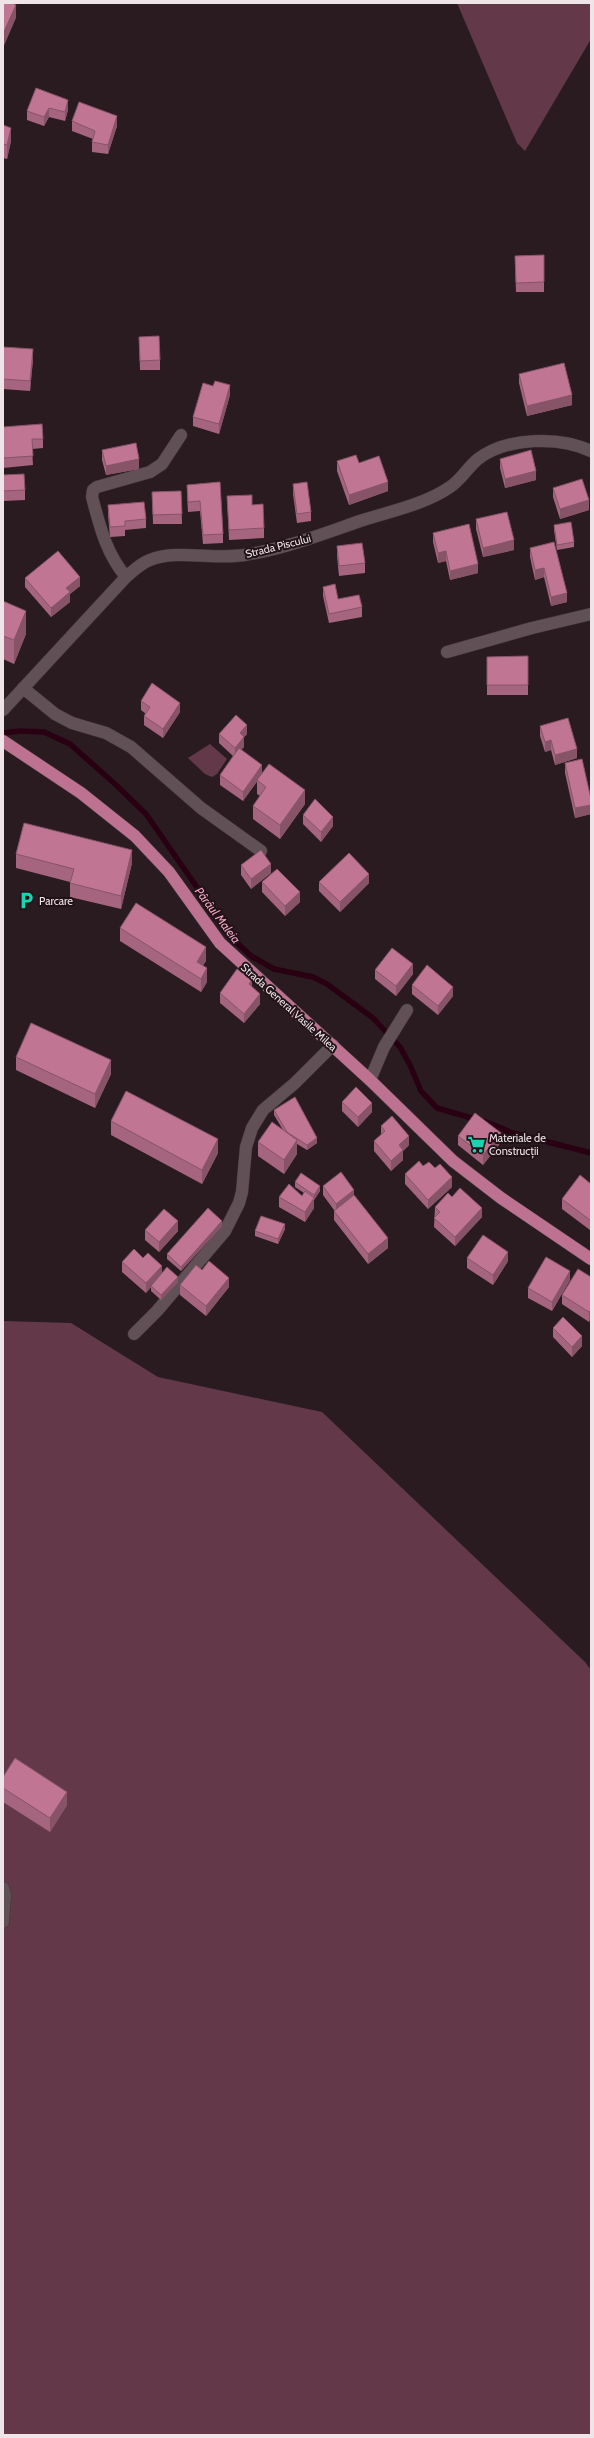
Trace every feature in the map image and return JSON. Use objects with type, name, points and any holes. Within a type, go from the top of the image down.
[{"type":"main road","name":"Strada General Vasile Milea","points":[[3,741],[82,793],[135,836],[165,867],[220,943],[333,1045],[478,1182],[591,1259]]},
{"type":"street","points":[[126,577],[114,563],[105,545],[92,497],[92,490],[97,487],[150,472],[162,464],[181,435]]},
{"type":"street","name":"Strada Piscului","points":[[3,710],[126,577],[150,560],[177,556],[222,557],[270,550],[430,497],[451,487],[477,460],[493,450],[546,441],[578,444],[591,451]]},
{"type":"street","points":[[447,652],[532,628],[591,614]]},
{"type":"street","points":[[23,688],[55,714],[72,723],[106,733],[131,747],[200,808],[261,851]]},
{"type":"street","points":[[370,1080],[384,1047],[407,1010]]},
{"type":"street","points":[[134,1334],[157,1311],[225,1231],[239,1203],[242,1192],[246,1147],[252,1128],[263,1110],[295,1083],[333,1045]]},
{"type":"street","points":[[3,1888],[5,1895],[3,1922]]},
{"type":"shaded area","points":[[457,3],[591,3],[591,39],[525,151],[517,143]]},
{"type":"shaded area","points":[[210,744],[227,759],[217,774],[212,777],[205,774],[188,758]]},
{"type":"shaded area","points":[[3,1321],[71,1323],[158,1377],[322,1412],[585,1662],[591,1670],[591,2435],[3,2435]]},
{"type":"building","points":[[3,3],[12,3],[16,5],[3,34]]},
{"type":"building","points":[[36,88],[68,100],[65,112],[49,108],[44,117],[27,111]]},
{"type":"building","points":[[79,102],[117,116],[108,145],[92,142],[95,131],[72,121]]},
{"type":"building","points":[[3,125],[11,128],[7,145],[3,144]]},
{"type":"building","points":[[544,255],[544,282],[516,283],[515,256]]},
{"type":"building","points":[[159,336],[160,360],[140,361],[139,337]]},
{"type":"building","points":[[3,347],[33,349],[30,381],[3,379]]},
{"type":"building","points":[[564,363],[572,395],[527,406],[519,374]]},
{"type":"building","points":[[215,381],[230,385],[219,424],[193,417],[203,383],[213,386]]},
{"type":"building","points":[[42,424],[43,439],[32,439],[33,456],[3,458],[3,427]]},
{"type":"building","points":[[136,443],[139,459],[106,466],[102,450]]},
{"type":"building","points":[[531,450],[536,471],[505,479],[500,459]]},
{"type":"building","points":[[356,455],[359,463],[379,456],[388,482],[349,495],[337,461]]},
{"type":"building","points":[[24,474],[25,490],[3,491],[3,475]]},
{"type":"building","points":[[582,479],[589,500],[560,509],[553,488]]},
{"type":"building","points":[[220,482],[223,534],[203,535],[200,501],[188,502],[187,485]]},
{"type":"building","points":[[307,482],[311,512],[297,514],[293,484]]},
{"type":"building","points":[[181,491],[182,514],[153,515],[152,492]]},
{"type":"building","points":[[252,495],[252,505],[263,504],[264,528],[229,530],[227,496]]},
{"type":"building","points":[[144,502],[146,519],[125,521],[125,526],[110,527],[108,505]]},
{"type":"building","points":[[507,512],[514,540],[483,548],[476,519]]},
{"type":"building","points":[[571,522],[574,542],[557,545],[554,525]]},
{"type":"building","points":[[469,524],[478,564],[450,571],[446,551],[438,553],[433,533]]},
{"type":"building","points":[[554,542],[567,593],[551,597],[544,568],[535,570],[530,548]]},
{"type":"building","points":[[362,543],[365,563],[339,566],[337,546]]},
{"type":"building","points":[[58,551],[80,577],[66,588],[70,592],[51,608],[25,578]]},
{"type":"building","points":[[335,584],[338,599],[359,595],[362,607],[329,614],[323,587]]},
{"type":"building","points":[[3,601],[26,611],[14,640],[3,636]]},
{"type":"building","points":[[528,656],[528,685],[487,685],[487,657]]},
{"type":"building","points":[[152,683],[180,703],[163,729],[144,716],[150,707],[141,701]]},
{"type":"building","points":[[236,715],[247,725],[240,733],[244,737],[235,748],[219,734]]},
{"type":"building","points":[[568,718],[577,749],[555,755],[551,740],[545,742],[540,726]]},
{"type":"building","points":[[239,748],[262,765],[243,792],[220,775]]},
{"type":"building","points":[[582,759],[591,805],[575,808],[565,763]]},
{"type":"building","points":[[269,764],[305,790],[280,825],[253,806],[266,787],[257,780]]},
{"type":"building","points":[[315,799],[333,817],[321,832],[303,815]]},
{"type":"building","points":[[24,823],[132,850],[121,896],[70,883],[74,869],[16,854]]},
{"type":"building","points":[[261,850],[271,864],[251,879],[241,865]]},
{"type":"building","points":[[349,853],[369,874],[340,902],[319,882]]},
{"type":"building","points":[[277,869],[300,892],[285,906],[262,882]]},
{"type":"building","points":[[136,903],[206,947],[197,962],[207,968],[201,979],[120,928]]},
{"type":"building","points":[[392,948],[413,964],[396,986],[375,970]]},
{"type":"building","points":[[427,965],[453,987],[438,1006],[412,985]]},
{"type":"building","points":[[237,969],[252,980],[249,984],[260,994],[244,1014],[220,993]]},
{"type":"building","points":[[31,1023],[111,1060],[95,1094],[16,1057]]},
{"type":"building","points":[[356,1087],[372,1103],[358,1117],[342,1102]]},
{"type":"building","points":[[126,1091],[218,1139],[202,1170],[111,1121]]},
{"type":"building","points":[[295,1097],[317,1138],[307,1145],[287,1132],[274,1110]]},
{"type":"building","points":[[475,1113],[501,1133],[483,1155],[458,1136]]},
{"type":"building","points":[[392,1116],[409,1136],[399,1145],[403,1150],[391,1161],[374,1141],[385,1131],[381,1126]]},
{"type":"building","points":[[272,1122],[297,1140],[284,1160],[258,1142]]},
{"type":"building","points":[[419,1161],[423,1166],[429,1162],[435,1168],[440,1164],[452,1177],[428,1200],[405,1174]]},
{"type":"building","points":[[341,1172],[354,1190],[336,1204],[323,1186]]},
{"type":"building","points":[[301,1173],[320,1186],[314,1195],[295,1182]]},
{"type":"building","points":[[580,1175],[591,1184],[591,1220],[562,1199]]},
{"type":"building","points":[[289,1184],[302,1196],[305,1191],[314,1198],[305,1212],[279,1197]]},
{"type":"building","points":[[460,1188],[482,1208],[455,1237],[434,1218],[440,1212],[435,1207],[448,1193],[452,1197]]},
{"type":"building","points":[[354,1195],[388,1238],[368,1254],[334,1211]]},
{"type":"building","points":[[208,1208],[222,1221],[181,1267],[167,1254]]},
{"type":"building","points":[[164,1209],[178,1221],[159,1242],[145,1230]]},
{"type":"building","points":[[261,1216],[285,1224],[278,1239],[255,1231]]},
{"type":"building","points":[[483,1235],[508,1252],[493,1275],[467,1258]]},
{"type":"building","points":[[134,1249],[143,1258],[148,1253],[162,1266],[146,1283],[122,1262]]},
{"type":"building","points":[[546,1257],[570,1271],[552,1302],[528,1288]]},
{"type":"building","points":[[209,1261],[229,1278],[206,1306],[180,1285],[196,1265],[202,1270]]},
{"type":"building","points":[[167,1267],[178,1277],[161,1295],[151,1286]]},
{"type":"building","points":[[578,1269],[591,1277],[591,1310],[589,1312],[562,1295]]},
{"type":"building","points":[[563,1317],[582,1336],[572,1347],[553,1328]]},
{"type":"building","points":[[15,1758],[67,1792],[50,1818],[3,1788],[3,1777]]},
{"type":"waterway","name":"Pârâul Maleia","points":[[3,733],[20,731],[44,732],[70,744],[146,814],[233,939],[251,956],[274,969],[313,977],[327,984],[373,1018],[400,1047],[410,1065],[421,1091],[437,1108],[489,1123],[513,1133],[591,1153]]},
{"type":"place","name":"Parcare","points":[[26,901]]},
{"type":"place","name":"Materiale de Construcții","points":[[476,1144]]}]
